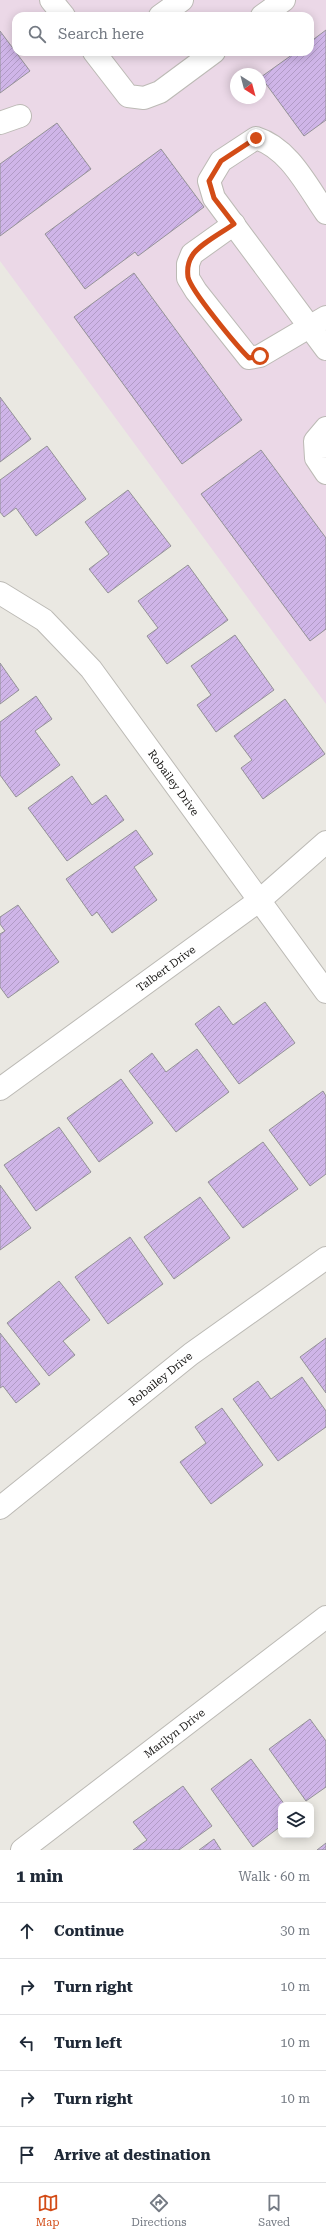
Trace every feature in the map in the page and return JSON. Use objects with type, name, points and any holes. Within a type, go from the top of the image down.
[{"type":"street","points":[[51,0],[61,12]]},
{"type":"street","points":[[166,12],[182,0]]},
{"type":"street","points":[[268,12],[284,0]]},
{"type":"street","points":[[102,56],[128,96],[144,98],[160,92],[209,56]]},
{"type":"street","points":[[326,214],[285,156],[269,142],[256,138],[221,161],[209,181],[214,198],[234,224],[318,322],[326,349]]},
{"type":"street","points":[[234,224],[192,254],[188,264],[188,278],[196,291],[249,358],[260,356],[318,322]]},
{"type":"street","points":[[326,428],[315,442],[316,458],[326,473]]},
{"type":"street","name":"Robailey Drive","points":[[0,592],[44,620],[91,669],[326,992]]},
{"type":"street","name":"Talbert Drive","points":[[0,1089],[260,900],[326,842]]},
{"type":"street","name":"Robailey Drive","points":[[0,1508],[191,1354],[326,1258]]},
{"type":"street","name":"Marilyn Drive","points":[[35,1846],[323,1626]]},
{"type":"shaded area","points":[[0,0],[326,0],[326,704],[0,261]]},
{"type":"building","points":[[326,30],[326,120],[304,136],[266,84],[266,73],[290,56],[314,56],[314,39]]},
{"type":"building","points":[[0,31],[12,47],[12,56],[19,56],[30,71],[0,93]]},
{"type":"building","points":[[57,123],[91,169],[0,236],[0,164]]},
{"type":"building","points":[[161,149],[204,207],[138,256],[135,252],[85,289],[45,234]]},
{"type":"building","points":[[134,273],[242,420],[182,464],[74,317]]},
{"type":"building","points":[[0,397],[31,439],[0,462]]},
{"type":"building","points":[[47,446],[86,499],[36,536],[16,508],[4,517],[0,512],[0,480]]},
{"type":"building","points":[[261,450],[326,538],[326,629],[310,641],[201,494]]},
{"type":"building","points":[[128,490],[171,546],[108,593],[89,569],[109,554],[85,522]]},
{"type":"building","points":[[188,565],[228,620],[167,664],[147,636],[158,628],[138,601]]},
{"type":"building","points":[[235,635],[274,690],[216,732],[197,705],[211,695],[191,666]]},
{"type":"building","points":[[0,663],[19,690],[0,704]]},
{"type":"building","points":[[36,696],[52,719],[35,731],[60,765],[16,797],[0,775],[0,722]]},
{"type":"building","points":[[285,699],[325,754],[263,799],[241,768],[252,760],[234,736]]},
{"type":"building","points":[[72,776],[92,805],[106,795],[124,820],[67,861],[28,808]]},
{"type":"building","points":[[136,830],[153,854],[134,867],[157,900],[112,933],[97,912],[92,916],[66,879]]},
{"type":"building","points":[[18,905],[59,962],[8,998],[0,987],[0,934],[5,931],[0,924],[0,917]]},
{"type":"building","points":[[265,1002],[295,1043],[239,1084],[195,1024],[219,1006],[233,1025]]},
{"type":"building","points":[[197,1049],[229,1092],[176,1132],[129,1071],[152,1053],[166,1072]]},
{"type":"building","points":[[121,1079],[153,1123],[99,1162],[67,1118]]},
{"type":"building","points":[[323,1091],[326,1096],[326,1174],[310,1186],[269,1130]]},
{"type":"building","points":[[59,1127],[91,1172],[36,1211],[4,1165]]},
{"type":"building","points":[[263,1142],[298,1189],[243,1228],[208,1182]]},
{"type":"building","points":[[0,1185],[31,1228],[0,1250]]},
{"type":"building","points":[[200,1197],[230,1238],[174,1279],[144,1237]]},
{"type":"building","points":[[130,1237],[163,1284],[108,1324],[75,1277]]},
{"type":"building","points":[[59,1281],[90,1320],[63,1341],[75,1355],[49,1376],[7,1323]]},
{"type":"building","points":[[0,1333],[40,1384],[16,1403],[3,1386],[0,1388]]},
{"type":"building","points":[[326,1338],[326,1393],[300,1357]]},
{"type":"building","points":[[302,1377],[326,1411],[326,1427],[278,1461],[233,1399],[258,1381],[271,1399]]},
{"type":"building","points":[[222,1408],[263,1465],[211,1504],[180,1462],[206,1443],[195,1427]]},
{"type":"building","points":[[310,1719],[326,1741],[326,1787],[306,1801],[269,1749]]},
{"type":"building","points":[[251,1759],[283,1802],[278,1802],[278,1828],[253,1847],[211,1789]]},
{"type":"building","points":[[183,1786],[212,1826],[179,1850],[133,1850],[147,1840],[133,1822]]},
{"type":"building","points":[[214,1839],[221,1850],[199,1850]]},
{"type":"building","points":[[326,1843],[326,1850],[317,1850]]},
{"type":"route","points":[[256,138],[221,161],[209,181],[214,198],[234,224],[192,254],[188,264],[188,278],[196,291],[240,349],[249,358],[260,356]]}]
